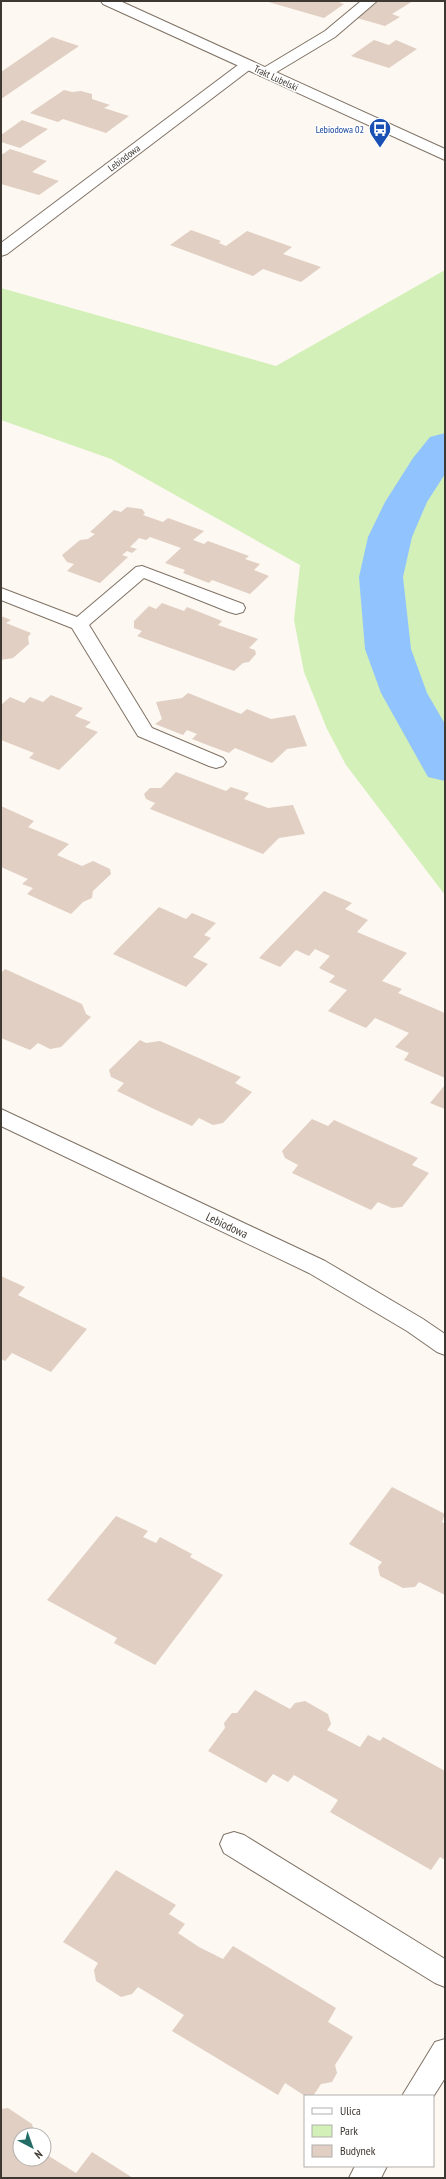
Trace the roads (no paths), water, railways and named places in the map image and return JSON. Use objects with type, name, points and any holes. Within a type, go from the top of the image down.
[{"type":"street","name":"Trakt Lubelski","points":[[108,1],[445,155]]},
{"type":"street","points":[[265,73],[330,34],[370,1]]},
{"type":"street","name":"Lebiodowa","points":[[1,251],[247,65]]},
{"type":"street","points":[[80,624],[142,571],[236,608]]},
{"type":"street","points":[[1,594],[80,624],[145,732],[216,762]]},
{"type":"street","name":"Lebiodowa","points":[[1,1117],[317,1267],[415,1324],[445,1346]]},
{"type":"street","points":[[234,1844],[445,1974]]},
{"type":"street","points":[[418,2095],[445,2052]]},
{"type":"street","points":[[364,2178],[371,2167]]},
{"type":"waterway","points":[[445,446],[428,467],[406,502],[390,537],[381,577],[388,649],[404,693],[445,766]]},
{"type":"place","name":"Lebiodowa 02","points":[[380,148]]}]
